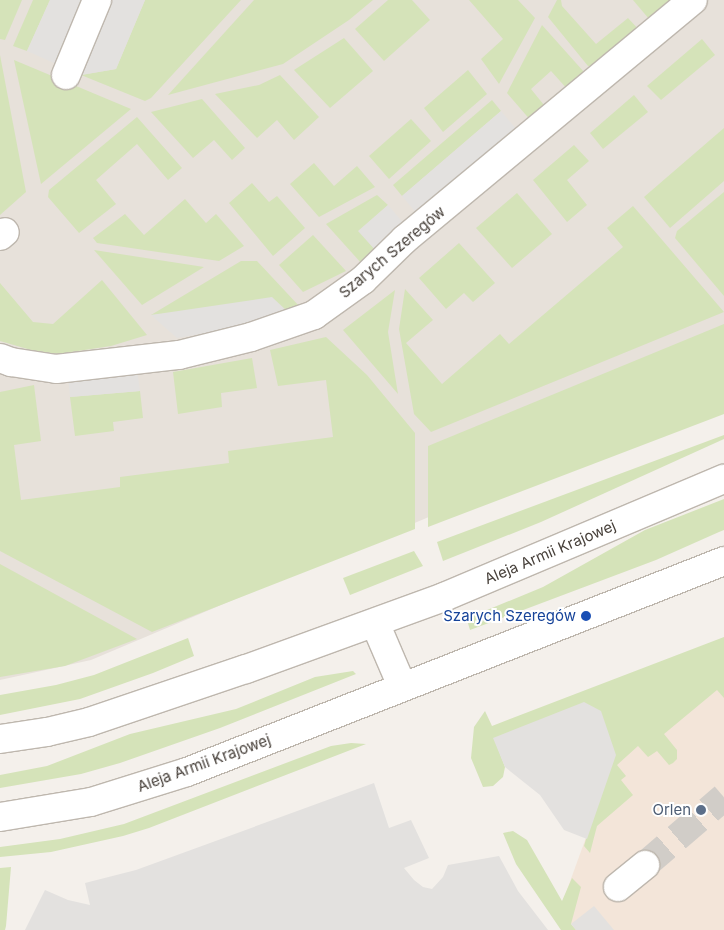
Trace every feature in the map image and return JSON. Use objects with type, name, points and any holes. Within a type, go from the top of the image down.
[{"type":"street","points":[[66,74],[97,0]]},
{"type":"street","name":"Szarych Szeregów","points":[[0,358],[11,362],[56,368],[179,355],[251,337],[314,315],[363,280],[405,240],[693,0]]},
{"type":"street","name":"Aleja Armii Krajowej","points":[[0,739],[47,732],[89,722],[246,670],[444,597],[724,479]]},
{"type":"street","name":"Aleja Armii Krajowej","points":[[0,818],[91,802],[187,772],[724,561]]},
{"type":"street","points":[[376,622],[402,686]]},
{"type":"street","points":[[618,887],[645,865]]},
{"type":"shaded area","points":[[0,0],[724,0],[724,392],[91,660],[0,680]]},
{"type":"shaded area","points":[[50,0],[145,0],[116,69],[81,75],[27,51]]},
{"type":"shaded area","points":[[501,111],[517,130],[418,215],[402,196]]},
{"type":"shaded area","points":[[388,205],[406,226],[377,252],[358,231]]},
{"type":"shaded area","points":[[272,297],[288,312],[235,328],[177,338],[151,315]]},
{"type":"shaded area","points":[[137,370],[140,391],[70,397],[68,377]]},
{"type":"shaded area","points":[[724,637],[724,930],[561,930],[556,920],[616,755]]},
{"type":"shaded area","points":[[584,702],[601,711],[616,755],[587,839],[564,830],[540,795],[505,767],[493,738]]},
{"type":"shaded area","points":[[374,783],[389,828],[411,820],[429,858],[404,868],[414,880],[423,887],[432,889],[443,877],[448,865],[499,856],[518,891],[548,930],[25,930],[45,890],[68,900],[90,905],[85,883],[136,870]]},
{"type":"shaded area","points":[[594,906],[614,930],[576,930],[571,924]]},
{"type":"green space","points":[[0,0],[22,0],[5,40],[0,39]]},
{"type":"green space","points":[[33,0],[50,0],[27,51],[13,46]]},
{"type":"green space","points":[[145,0],[241,0],[151,98],[145,101],[81,75],[116,69]]},
{"type":"green space","points":[[254,0],[373,0],[349,20],[283,64],[168,95]]},
{"type":"green space","points":[[388,0],[412,0],[430,20],[384,61],[355,29]]},
{"type":"green space","points":[[469,0],[518,0],[535,18],[499,84],[481,59],[503,39]]},
{"type":"green space","points":[[557,0],[561,0],[562,6],[596,44],[628,18],[640,31],[595,67],[588,66],[548,17]]},
{"type":"green space","points":[[633,0],[686,0],[649,19]]},
{"type":"green space","points":[[542,25],[584,72],[583,79],[569,91],[551,71],[531,89],[548,110],[532,122],[507,93]]},
{"type":"green space","points":[[344,38],[373,71],[330,108],[294,70]]},
{"type":"green space","points":[[702,39],[715,55],[661,100],[647,86]]},
{"type":"green space","points":[[0,55],[26,192],[0,215]]},
{"type":"green space","points":[[14,60],[131,109],[41,184]]},
{"type":"green space","points":[[468,70],[487,94],[443,132],[424,108]]},
{"type":"green space","points":[[280,75],[319,117],[294,140],[277,120],[257,138],[215,94],[259,85]]},
{"type":"green space","points":[[634,95],[648,112],[603,149],[590,133]]},
{"type":"green space","points":[[202,99],[245,148],[232,160],[214,140],[193,158],[151,112]]},
{"type":"green space","points":[[492,100],[501,111],[402,196],[393,185]]},
{"type":"green space","points":[[137,117],[182,168],[168,180],[137,144],[96,180],[116,204],[79,233],[48,197],[49,190]]},
{"type":"green space","points":[[411,119],[431,141],[389,179],[369,156]]},
{"type":"green space","points":[[724,128],[724,181],[670,228],[644,197]]},
{"type":"green space","points":[[574,145],[589,161],[567,180],[587,205],[567,222],[533,180]]},
{"type":"green space","points":[[314,163],[334,186],[357,166],[375,187],[319,217],[290,184]]},
{"type":"green space","points":[[252,183],[269,202],[277,196],[305,228],[273,256],[229,203]]},
{"type":"green space","points":[[724,192],[724,296],[675,238],[677,231]]},
{"type":"green space","points":[[517,193],[552,234],[512,268],[476,228]]},
{"type":"green space","points":[[377,195],[388,205],[359,231],[377,252],[362,264],[326,224]]},
{"type":"green space","points":[[185,199],[206,223],[216,214],[244,246],[219,261],[97,243],[93,238],[125,214],[144,235]]},
{"type":"green space","points":[[633,206],[724,312],[431,432],[414,414],[399,329],[405,289],[433,320],[406,343],[442,384],[500,334],[509,344],[623,247],[607,228]]},
{"type":"green space","points":[[313,235],[346,271],[303,292],[279,265]]},
{"type":"green space","points":[[459,243],[495,283],[473,302],[464,293],[446,309],[419,278]]},
{"type":"green space","points":[[94,250],[204,267],[142,305]]},
{"type":"green space","points":[[241,261],[257,261],[300,307],[288,312],[183,312],[151,315]]},
{"type":"green space","points":[[102,280],[147,335],[111,346],[58,354],[31,350],[0,341],[0,283],[33,322],[53,324]]},
{"type":"green space","points":[[395,290],[388,332],[398,394],[343,330]]},
{"type":"green space","points":[[724,324],[724,414],[428,527],[428,446]]},
{"type":"green space","points":[[326,337],[367,375],[415,433],[415,529],[152,632],[0,551],[0,392],[34,385],[41,441],[14,445],[21,500],[120,487],[120,477],[229,463],[228,451],[333,437],[326,380],[278,386],[270,350]]},
{"type":"green space","points":[[252,358],[257,388],[221,393],[222,407],[178,414],[173,372]]},
{"type":"green space","points":[[140,391],[143,418],[113,422],[114,431],[75,436],[70,397]]},
{"type":"green space","points":[[724,435],[724,439],[541,522],[443,561],[437,542]]},
{"type":"green space","points":[[724,499],[724,530],[656,560],[470,630],[467,620],[475,615],[543,587],[645,530]]},
{"type":"green space","points":[[414,551],[423,566],[350,595],[343,578]]},
{"type":"green space","points":[[0,564],[137,639],[65,666],[0,677]]},
{"type":"green space","points":[[724,637],[724,698],[717,690],[664,734],[677,750],[677,759],[673,763],[669,765],[657,751],[648,757],[638,746],[617,765],[626,776],[621,780],[633,795],[597,826],[590,853],[584,846],[591,822],[494,738],[505,767],[503,777],[493,786],[483,787],[471,758],[474,727],[485,711],[492,726]]},
{"type":"green space","points":[[188,638],[194,656],[153,673],[80,699],[0,715],[0,695],[56,685],[94,675]]},
{"type":"green space","points":[[353,671],[356,674],[220,728],[120,763],[81,774],[0,788],[0,775],[47,766],[130,734],[236,709],[315,677]]},
{"type":"green space","points":[[351,743],[366,744],[149,828],[123,836],[51,852],[0,857],[0,847],[60,839],[124,824],[331,746]]},
{"type":"green space","points":[[513,831],[527,840],[562,901],[572,878],[581,887],[571,924],[576,930],[561,930],[516,864],[503,833]]},
{"type":"green space","points":[[11,867],[6,926],[5,930],[0,930],[0,868]]},
{"type":"tunnel","points":[[645,865],[724,797]]},
{"type":"place","name":"Szarych Szeregów","points":[[586,616]]},
{"type":"place","name":"Orlen","points":[[701,810]]}]
